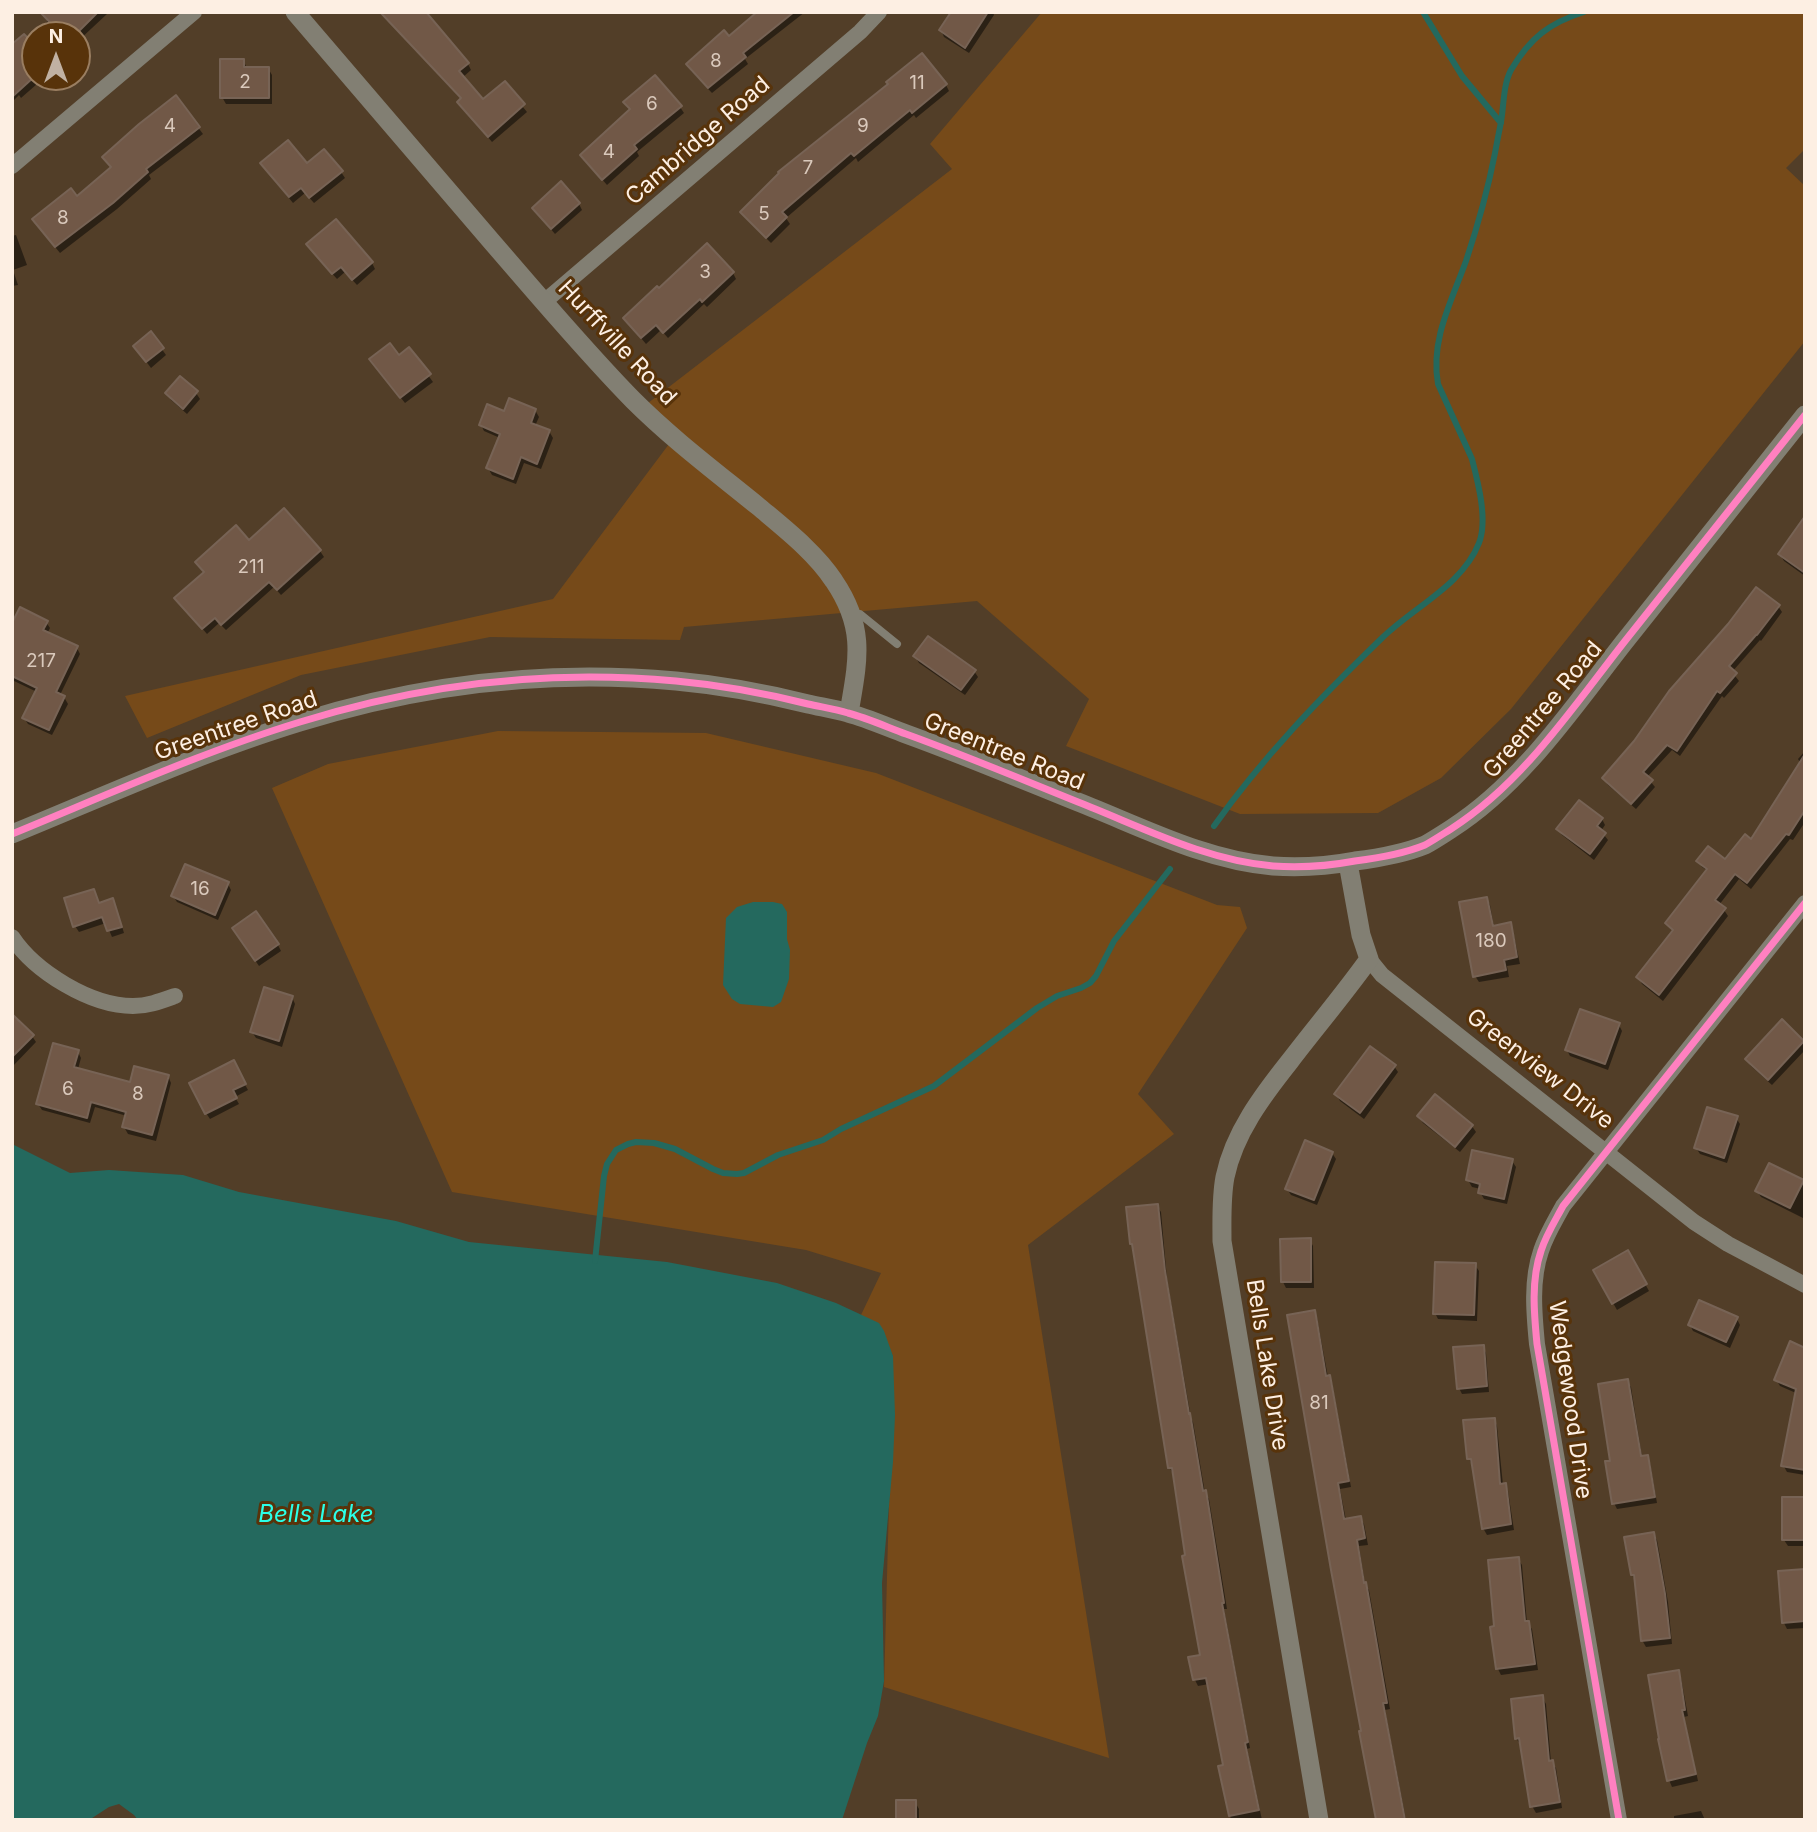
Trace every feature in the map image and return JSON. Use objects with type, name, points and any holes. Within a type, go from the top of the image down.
[{"type":"street","points":[[12,166],[194,12]]},
{"type":"street","name":"Hurffville Road","points":[[295,12],[544,302],[627,394],[652,419],[782,526],[833,578],[851,614],[857,635],[858,652],[849,713]]},
{"type":"street","name":"Cambridge Road","points":[[544,302],[860,32],[879,12]]},
{"type":"street","name":"Greentree Road","points":[[12,834],[188,762],[290,725],[390,698],[481,682],[569,676],[678,681],[763,693],[849,713],[963,755],[1172,840],[1225,858],[1274,866],[1310,866],[1348,863],[1404,852],[1429,843],[1488,804],[1507,785],[1562,721],[1805,415]]},
{"type":"street","name":"Greenview Drive","points":[[1348,863],[1361,936],[1369,959],[1382,975],[1694,1222],[1728,1244],[1805,1285]]},
{"type":"street","name":"Wedgewood Drive","points":[[1619,1820],[1534,1319],[1536,1273],[1549,1230],[1563,1206],[1805,903]]},
{"type":"street","points":[[12,937],[36,965],[59,981],[110,1004],[152,1005],[175,996]]},
{"type":"street","name":"Bells Lake Drive","points":[[1318,1820],[1222,1241],[1222,1206],[1225,1176],[1232,1155],[1264,1094],[1369,959]]},
{"type":"lane","points":[[851,614],[860,614],[868,619],[897,644]]},
{"type":"shaded area","points":[[1042,12],[1805,12],[1805,149],[1786,168],[1805,186],[1805,341],[1511,709],[1441,778],[1378,813],[1240,814],[1066,746],[1089,699],[977,601],[684,627],[680,640],[490,637],[301,675],[147,738],[125,696],[553,599],[669,444],[639,410],[952,169],[930,144]]},
{"type":"shaded area","points":[[498,731],[706,733],[876,773],[1217,905],[1240,907],[1247,928],[1138,1094],[1174,1134],[1028,1245],[1109,1758],[884,1687],[893,1356],[861,1315],[881,1273],[806,1250],[452,1192],[272,788],[328,764]]},
{"type":"water","points":[[753,902],[782,904],[787,912],[789,979],[781,1002],[773,1007],[740,1004],[732,999],[723,985],[726,918],[737,907]]},
{"type":"water","name":"Bells Lake","points":[[12,1144],[70,1173],[109,1170],[183,1175],[239,1192],[396,1221],[469,1242],[667,1262],[777,1283],[836,1303],[879,1323],[893,1356],[895,1415],[882,1583],[884,1681],[878,1716],[842,1820],[138,1820],[119,1804],[89,1820],[12,1820]]},
{"type":"building","points":[[40,12],[98,12],[89,21],[49,21]]},
{"type":"building","points":[[380,12],[426,12],[469,63],[459,71],[483,99],[505,81],[525,104],[488,137],[457,102],[461,98]]},
{"type":"building","points":[[757,12],[794,12],[743,53],[746,57],[708,88],[686,64],[724,30],[729,36]]},
{"type":"building","points":[[951,12],[988,12],[965,48],[939,30]]},
{"type":"building","points":[[21,36],[21,89],[12,97],[12,44]]},
{"type":"building","points":[[922,53],[947,84],[854,156],[851,153],[782,212],[787,217],[766,238],[740,212],[778,172],[888,84],[886,82]]},
{"type":"building","points":[[220,59],[244,59],[244,67],[269,67],[269,98],[220,98]]},
{"type":"building","points":[[655,75],[682,106],[634,145],[637,149],[602,180],[580,155],[630,109],[623,102]]},
{"type":"building","points":[[176,95],[200,127],[146,169],[148,172],[113,203],[55,247],[32,219],[71,188],[77,196],[111,167],[102,157]]},
{"type":"building","points":[[288,140],[307,163],[324,149],[343,171],[309,198],[301,188],[289,197],[260,163]]},
{"type":"building","points":[[561,181],[580,203],[551,229],[532,208]]},
{"type":"building","points":[[336,219],[373,262],[352,280],[341,267],[332,274],[306,244]]},
{"type":"building","points":[[707,243],[734,272],[663,333],[656,325],[641,338],[623,318]]},
{"type":"building","points":[[151,331],[164,348],[146,362],[133,346]]},
{"type":"building","points":[[390,343],[399,355],[409,347],[431,374],[400,398],[369,359]]},
{"type":"building","points":[[180,376],[198,391],[183,409],[165,393]]},
{"type":"building","points":[[509,398],[536,409],[531,423],[550,430],[537,464],[521,457],[513,479],[486,468],[500,434],[479,425],[487,404],[504,411]]},
{"type":"building","points":[[284,508],[321,550],[277,590],[269,582],[221,625],[215,618],[202,629],[174,598],[204,572],[195,562],[236,525],[249,540]]},
{"type":"building","points":[[1805,516],[1805,573],[1778,554]]},
{"type":"building","points":[[1756,587],[1780,605],[1729,666],[1737,673],[1720,693],[1717,691],[1677,751],[1667,745],[1643,772],[1653,780],[1631,804],[1602,778],[1634,741],[1669,691],[1728,624]]},
{"type":"building","points":[[20,607],[48,621],[43,630],[78,646],[56,692],[65,696],[49,730],[22,718],[37,688],[12,676],[12,623]]},
{"type":"building","points":[[928,636],[976,670],[961,690],[913,656]]},
{"type":"building","points":[[1805,754],[1805,810],[1789,835],[1786,834],[1747,883],[1735,874],[1715,900],[1726,908],[1659,995],[1636,977],[1673,930],[1665,923],[1707,869],[1696,861],[1708,846],[1725,859],[1745,834],[1751,839]]},
{"type":"building","points":[[1579,800],[1603,818],[1597,826],[1606,833],[1590,854],[1556,829]]},
{"type":"building","points":[[185,864],[229,882],[215,915],[171,896]]},
{"type":"building","points":[[94,889],[99,903],[113,898],[122,927],[107,931],[102,917],[73,927],[64,898]]},
{"type":"building","points":[[1487,897],[1493,926],[1511,922],[1517,957],[1504,960],[1506,970],[1473,977],[1459,902]]},
{"type":"building","points":[[256,911],[279,944],[255,961],[232,928]]},
{"type":"building","points":[[264,987],[293,996],[279,1041],[250,1032]]},
{"type":"building","points":[[1580,1009],[1620,1023],[1605,1064],[1565,1050]]},
{"type":"building","points":[[12,1014],[34,1035],[12,1057]]},
{"type":"building","points":[[1782,1019],[1804,1041],[1768,1080],[1745,1059]]},
{"type":"building","points":[[53,1043],[79,1050],[74,1067],[130,1082],[134,1066],[169,1075],[152,1135],[122,1127],[126,1112],[91,1102],[87,1118],[36,1104]]},
{"type":"building","points":[[1370,1046],[1396,1065],[1360,1113],[1334,1094]]},
{"type":"building","points":[[234,1060],[246,1084],[233,1090],[237,1098],[205,1114],[189,1083]]},
{"type":"building","points":[[1435,1094],[1473,1125],[1455,1147],[1417,1116]]},
{"type":"building","points":[[1707,1107],[1738,1116],[1724,1158],[1694,1148]]},
{"type":"building","points":[[1305,1140],[1333,1152],[1314,1200],[1285,1189]]},
{"type":"building","points":[[1472,1150],[1513,1159],[1504,1199],[1478,1193],[1480,1184],[1466,1180]]},
{"type":"building","points":[[1769,1163],[1804,1180],[1790,1208],[1755,1191]]},
{"type":"building","points":[[1158,1204],[1165,1271],[1203,1491],[1206,1490],[1222,1603],[1248,1742],[1245,1743],[1259,1810],[1229,1816],[1218,1766],[1223,1765],[1206,1678],[1193,1680],[1188,1657],[1200,1655],[1182,1556],[1185,1555],[1172,1468],[1168,1468],[1130,1244],[1126,1207]]},
{"type":"building","points":[[1311,1238],[1311,1282],[1281,1282],[1280,1239]]},
{"type":"building","points":[[1628,1250],[1647,1284],[1612,1304],[1593,1270]]},
{"type":"building","points":[[1435,1262],[1476,1263],[1474,1315],[1433,1314]]},
{"type":"building","points":[[1699,1300],[1738,1317],[1726,1342],[1688,1325]]},
{"type":"building","points":[[1315,1310],[1349,1481],[1338,1483],[1344,1519],[1361,1516],[1365,1538],[1357,1540],[1405,1820],[1376,1820],[1359,1731],[1287,1315]]},
{"type":"building","points":[[1790,1341],[1805,1348],[1805,1470],[1781,1466],[1796,1389],[1774,1380]]},
{"type":"building","points":[[1484,1345],[1487,1386],[1457,1389],[1453,1347]]},
{"type":"building","points":[[1628,1379],[1641,1456],[1648,1455],[1655,1497],[1612,1504],[1605,1461],[1610,1461],[1598,1384]]},
{"type":"building","points":[[1495,1418],[1500,1484],[1506,1483],[1511,1524],[1482,1529],[1471,1459],[1467,1459],[1463,1420]]},
{"type":"building","points":[[1782,1497],[1805,1497],[1805,1540],[1782,1540]]},
{"type":"building","points":[[1654,1532],[1670,1638],[1641,1641],[1634,1575],[1631,1575],[1624,1537]]},
{"type":"building","points":[[1519,1557],[1525,1621],[1529,1621],[1535,1664],[1496,1669],[1490,1627],[1494,1626],[1488,1560]]},
{"type":"building","points":[[1805,1569],[1805,1621],[1782,1623],[1778,1571]]},
{"type":"building","points":[[1679,1670],[1685,1710],[1682,1710],[1696,1774],[1667,1781],[1648,1675]]},
{"type":"building","points":[[1543,1695],[1549,1761],[1553,1760],[1560,1802],[1530,1807],[1519,1738],[1515,1739],[1511,1699]]},
{"type":"building","points":[[896,1800],[916,1800],[916,1820],[896,1820]]},
{"type":"waterway","points":[[1423,12],[1462,76],[1501,123]]},
{"type":"waterway","points":[[1214,826],[1252,776],[1314,706],[1394,627],[1449,584],[1461,572],[1479,543],[1483,523],[1472,459],[1438,384],[1436,368],[1440,336],[1482,207],[1495,153],[1508,76],[1533,40],[1560,21],[1584,12]]},
{"type":"waterway","points":[[595,1261],[604,1176],[607,1164],[616,1150],[636,1142],[654,1143],[675,1149],[723,1173],[744,1173],[778,1155],[823,1140],[934,1086],[1037,1008],[1057,996],[1090,983],[1114,941],[1170,869]]},
{"type":"cycle path","points":[[12,834],[227,747],[346,709],[439,689],[580,677],[709,685],[843,712],[971,759],[1198,850],[1247,863],[1283,867],[1314,866],[1400,853],[1425,845],[1451,829],[1501,790],[1524,767],[1805,415]]},
{"type":"cycle path","points":[[1619,1820],[1537,1344],[1534,1297],[1538,1262],[1545,1239],[1563,1206],[1805,903]]}]
